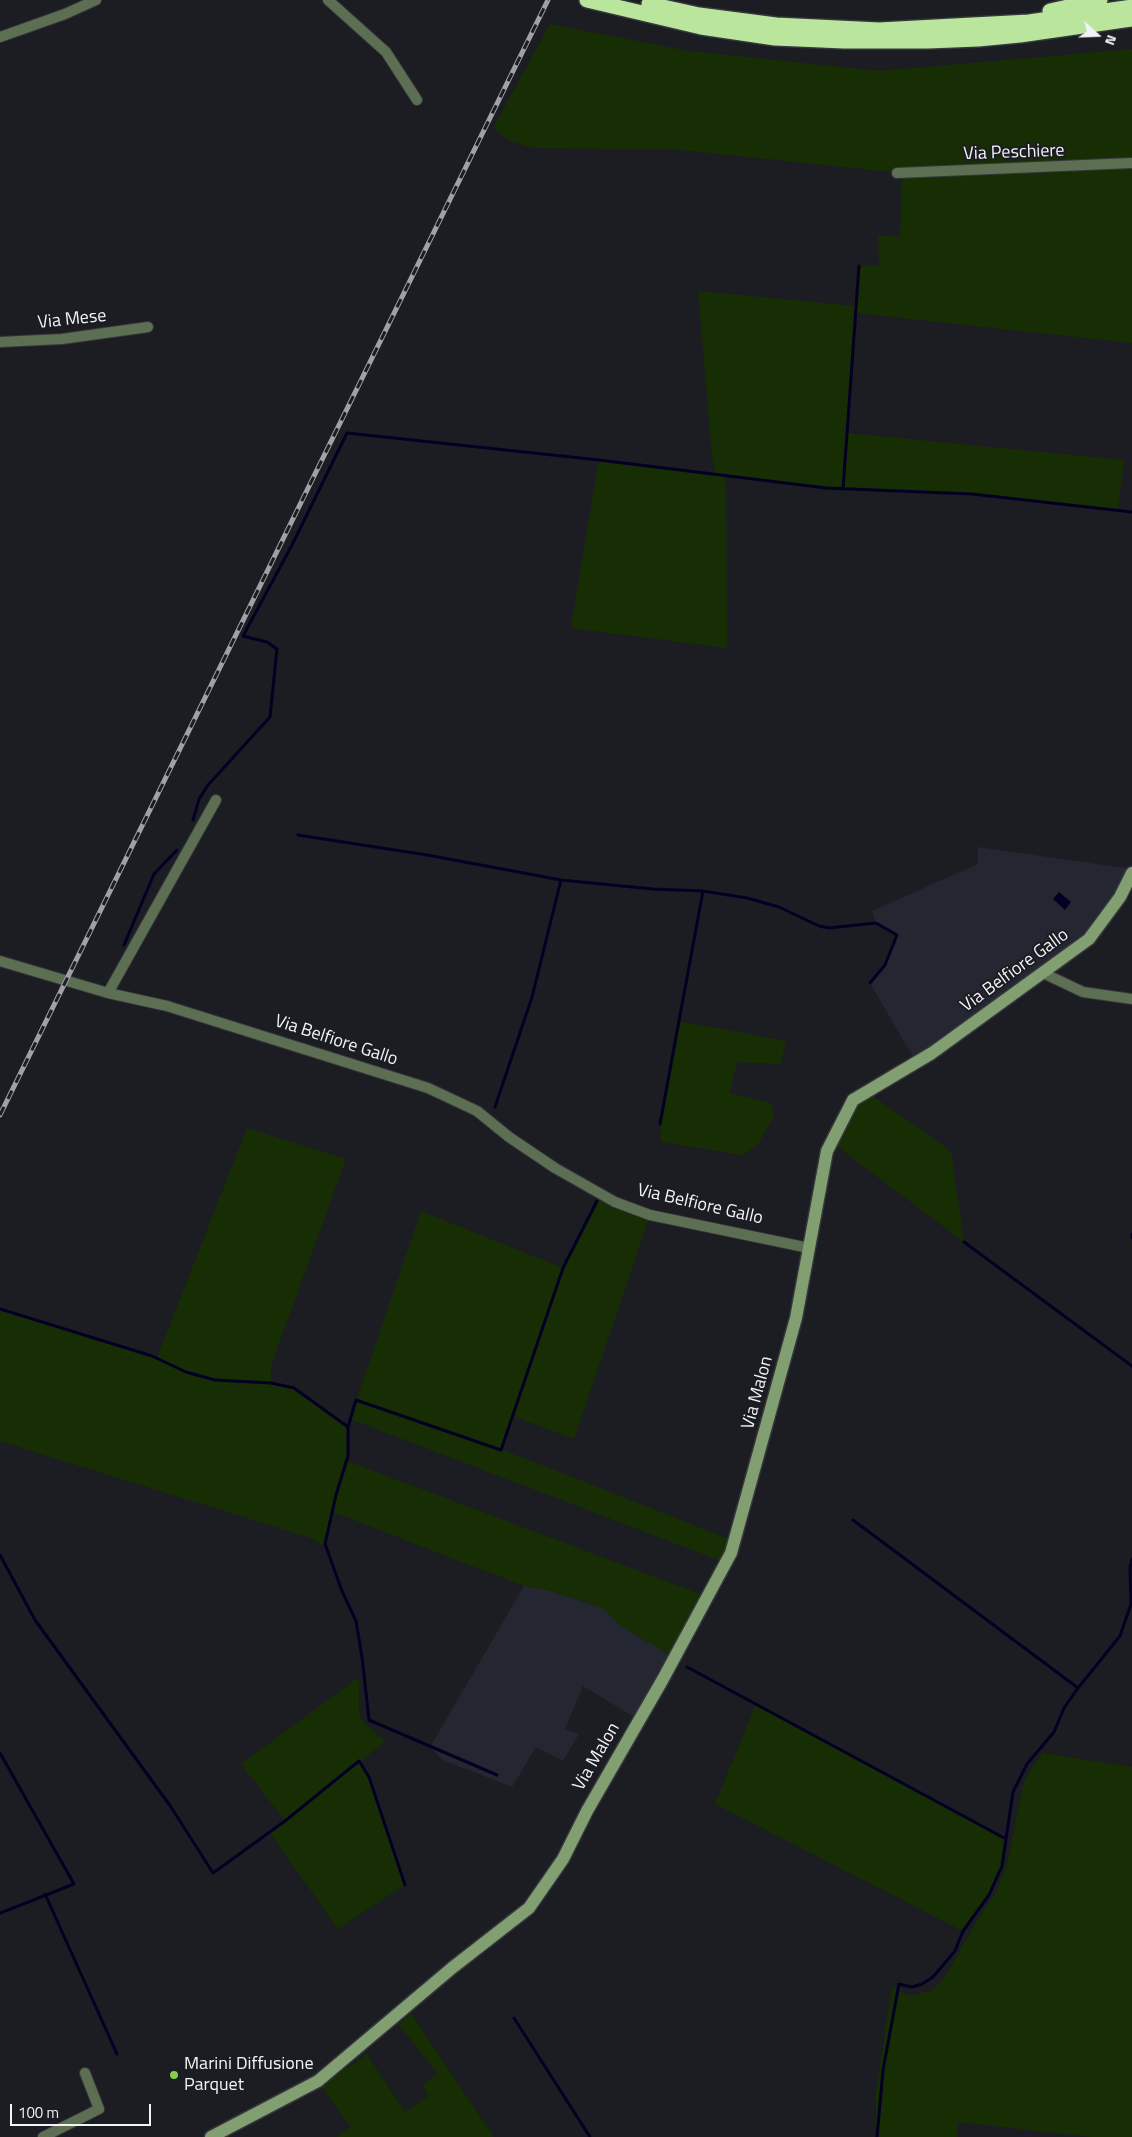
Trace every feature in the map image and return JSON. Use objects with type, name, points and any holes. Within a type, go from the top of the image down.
[{"type":"highway","points":[[587,0],[776,26],[879,30],[994,24],[1072,17],[1132,8]]},
{"type":"highway","points":[[994,24],[1100,0]]},
{"type":"highway","points":[[626,4],[701,26],[775,38],[844,41],[928,41],[1020,35],[1132,19]]},
{"type":"highway","points":[[928,41],[945,46],[1013,43],[1132,27]]},
{"type":"street","points":[[0,37],[65,14],[96,0]]},
{"type":"street","points":[[328,0],[386,52],[417,100]]},
{"type":"street","name":"Via Peschiere","points":[[897,173],[1132,163]]},
{"type":"street","name":"Via Mese","points":[[0,342],[62,339],[148,327]]},
{"type":"street","points":[[108,992],[216,800]]},
{"type":"street","name":"Via Belfiore Gallo","points":[[0,960],[59,979],[167,1006],[428,1088],[477,1111],[508,1137],[600,1194],[650,1215],[809,1248],[827,1152],[853,1100],[932,1053],[1089,939],[1120,897],[1132,873]]},
{"type":"street","points":[[1043,973],[1083,992],[1132,999]]},
{"type":"street","name":"Via Malon","points":[[211,2137],[318,2081],[452,1968],[529,1908],[563,1859],[587,1811],[663,1679],[731,1553],[796,1318],[809,1248]]},
{"type":"street","points":[[43,2137],[98,2108],[85,2073]]},
{"type":"shaded area","points":[[978,847],[1132,869],[1089,939],[916,1062],[870,983],[885,965],[896,935],[876,923],[872,911],[978,864]]},
{"type":"shaded area","points":[[524,1586],[544,1589],[601,1607],[620,1625],[674,1658],[639,1720],[583,1686],[565,1729],[579,1734],[563,1761],[536,1747],[512,1787],[443,1760],[430,1747]]},
{"type":"green space","points":[[550,24],[689,51],[880,71],[1132,49],[1132,343],[856,313],[847,433],[1124,460],[1118,510],[972,494],[843,489],[726,476],[727,648],[571,628],[599,460],[716,474],[712,457],[698,291],[856,306],[859,266],[879,266],[878,235],[900,237],[902,173],[681,150],[533,148],[508,140],[493,128]]},
{"type":"green space","points":[[679,1021],[786,1041],[781,1064],[737,1062],[730,1093],[771,1103],[774,1116],[758,1144],[743,1155],[661,1142],[660,1124]]},
{"type":"green space","points":[[867,1092],[951,1151],[964,1242],[831,1142],[853,1100]]},
{"type":"green space","points":[[247,1128],[346,1159],[271,1366],[271,1383],[294,1388],[348,1427],[347,1461],[708,1597],[674,1658],[620,1625],[601,1607],[544,1589],[524,1586],[333,1512],[325,1544],[321,1544],[311,1538],[0,1441],[0,1309],[157,1358]]},
{"type":"green space","points":[[600,1194],[650,1215],[574,1439],[513,1416],[501,1449],[734,1541],[726,1563],[350,1419],[421,1211],[563,1268]]},
{"type":"green space","points":[[359,1677],[359,1713],[362,1721],[385,1741],[360,1762],[369,1777],[405,1885],[338,1929],[269,1831],[285,1821],[241,1764]]},
{"type":"green space","points":[[756,1704],[1006,1839],[1002,1866],[989,1895],[963,1931],[715,1804]]},
{"type":"green space","points":[[1043,1753],[1132,1767],[1132,2137],[1091,2137],[958,2122],[957,2137],[876,2137],[876,2092],[892,1986],[902,1993],[912,1996],[932,1990],[943,1980],[981,1914],[995,1895],[1008,1861],[1023,1786],[1031,1769]]},
{"type":"green space","points":[[411,2013],[494,2137],[337,2137],[351,2127],[321,2086],[367,2054],[405,2112],[429,2096],[423,2085],[438,2074],[399,2025]]},
{"type":"water","points":[[1059,892],[1071,902],[1065,910],[1053,899]]},
{"type":"waterway","points":[[843,489],[859,266]]},
{"type":"waterway","points":[[193,820],[199,799],[208,785],[270,717],[277,649],[267,642],[243,636],[292,545],[347,433],[599,460],[826,488],[972,494],[1132,512]]},
{"type":"waterway","points":[[298,835],[427,855],[561,880],[653,889],[703,891],[747,898],[779,907],[819,926],[829,928],[876,923],[897,935],[885,965],[870,983]]},
{"type":"waterway","points":[[124,945],[154,874],[177,850]]},
{"type":"waterway","points":[[495,1107],[532,997],[561,880]]},
{"type":"waterway","points":[[660,1124],[703,891]]},
{"type":"waterway","points":[[348,1427],[356,1400],[501,1450],[563,1268],[597,1201]]},
{"type":"waterway","points":[[964,1242],[1132,1366]]},
{"type":"waterway","points":[[0,1309],[152,1356],[186,1372],[215,1380],[271,1383],[294,1388],[348,1427],[348,1456],[336,1495],[325,1544],[342,1591],[356,1621],[369,1720],[497,1775]]},
{"type":"waterway","points":[[853,1520],[1078,1688]]},
{"type":"waterway","points":[[0,1555],[35,1620],[171,1807],[213,1873],[285,1821],[359,1761],[369,1777],[405,1885]]},
{"type":"waterway","points":[[877,2137],[883,2070],[899,1984],[912,1987],[922,1984],[933,1977],[955,1951],[963,1931],[989,1895],[1002,1866],[1013,1792],[1027,1764],[1054,1732],[1064,1708],[1078,1688],[1120,1636],[1131,1604],[1130,1567],[1132,1559]]},
{"type":"waterway","points":[[687,1667],[1006,1839]]},
{"type":"waterway","points":[[0,1753],[74,1884],[0,1913]]},
{"type":"waterway","points":[[45,1894],[117,2054]]},
{"type":"waterway","points":[[514,2018],[590,2137]]},
{"type":"railway","points":[[0,1115],[548,0]]},
{"type":"place","name":"Marini Diffusione Parquet","points":[[174,2075]]}]
